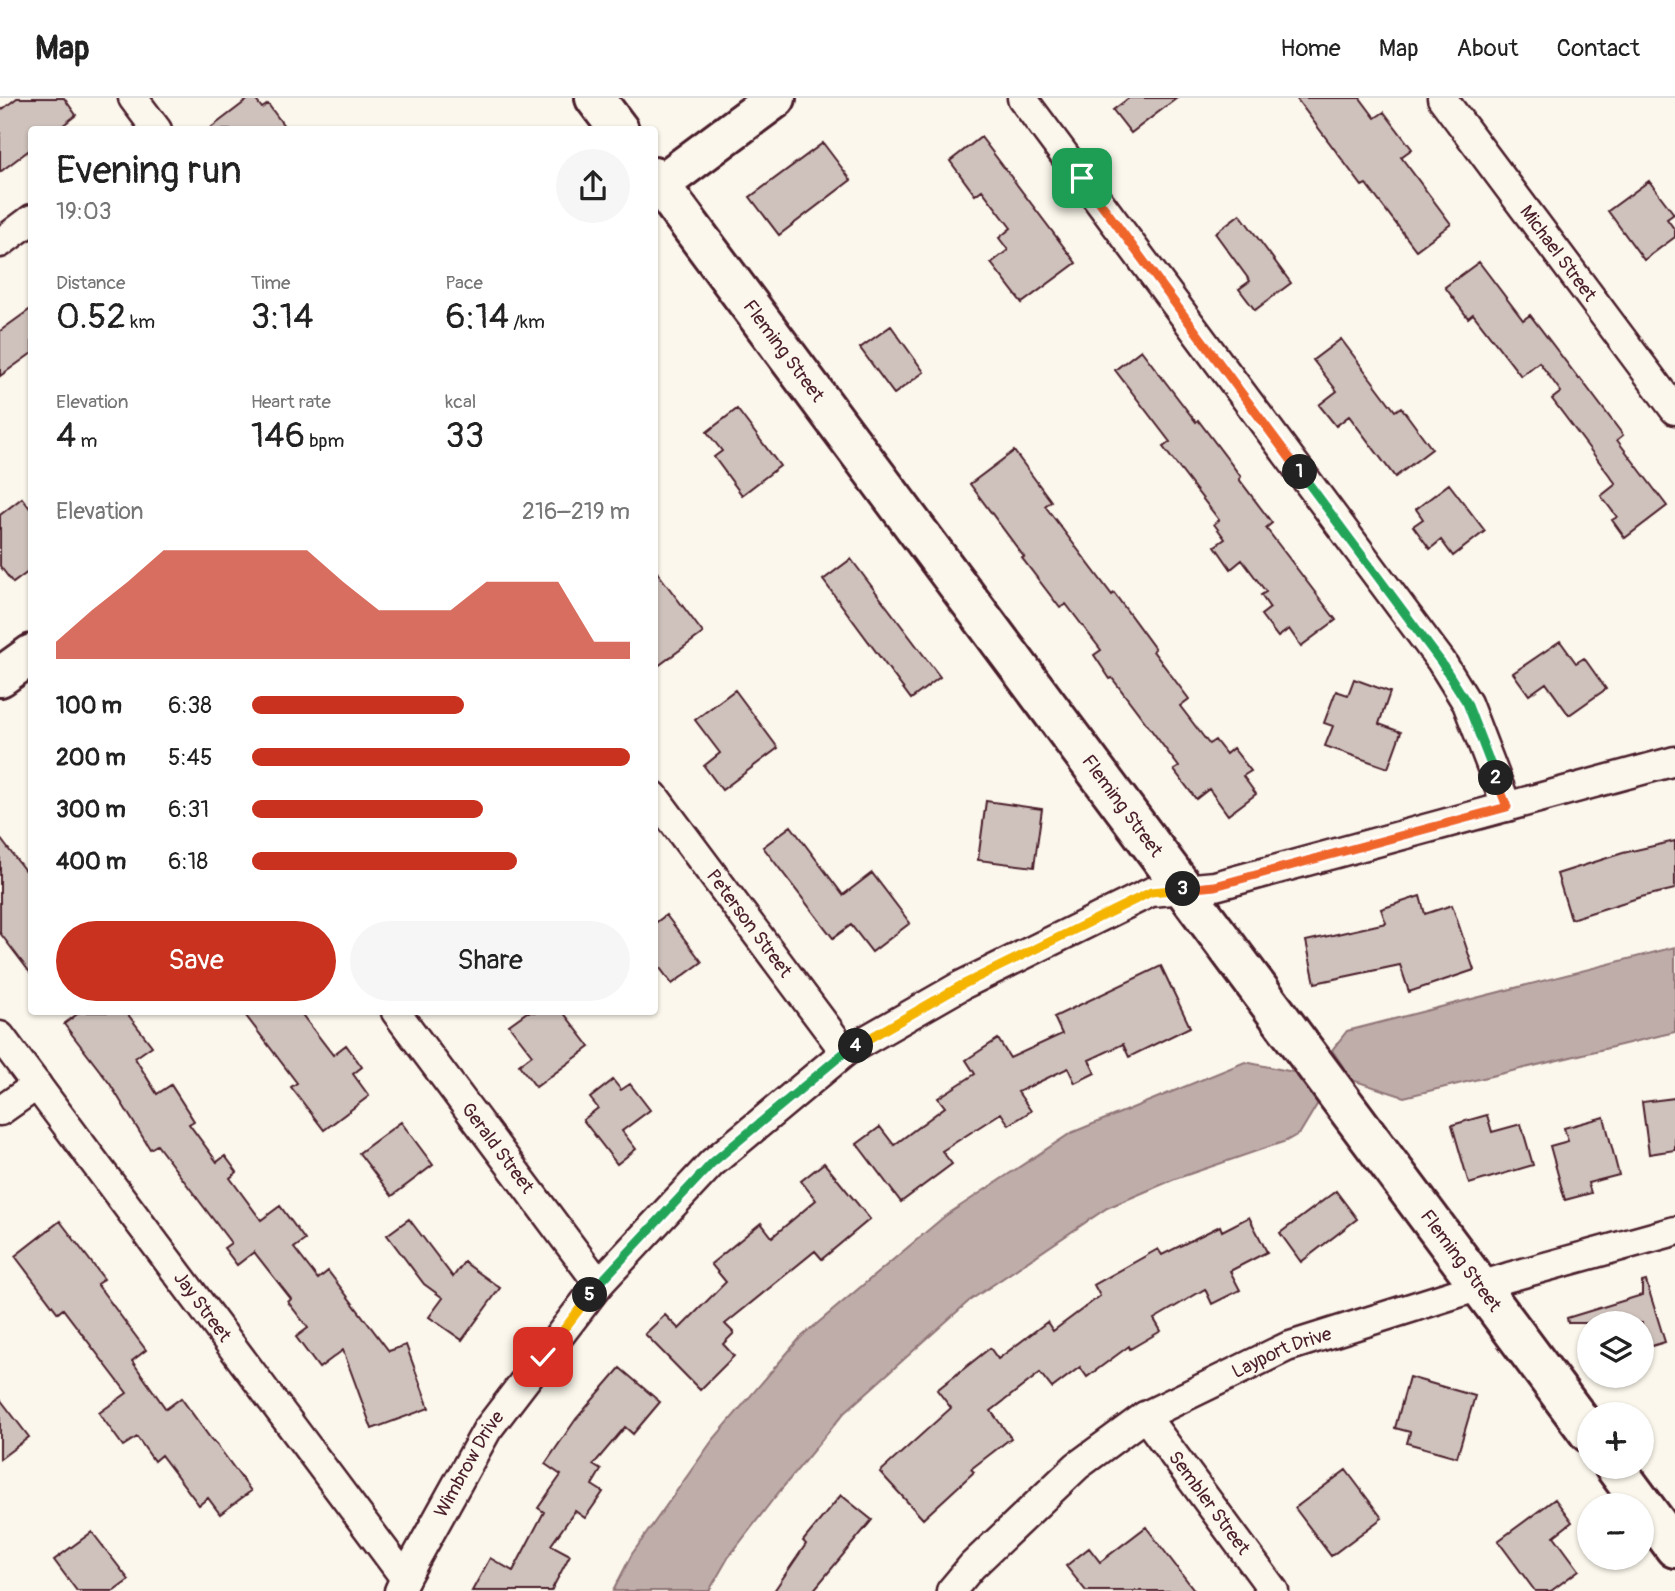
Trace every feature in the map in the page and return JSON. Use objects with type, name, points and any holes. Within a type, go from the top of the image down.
[{"type":"street","points":[[133,98],[152,126]]},
{"type":"street","points":[[596,98],[616,126]]},
{"type":"street","points":[[658,183],[776,98]]},
{"type":"street","points":[[1022,98],[1441,662],[1467,703],[1507,807]]},
{"type":"street","name":"Michael Street","points":[[1442,98],[1675,410]]},
{"type":"street","name":"Fleming Street","points":[[658,187],[1577,1417]]},
{"type":"street","points":[[0,243],[28,222]]},
{"type":"street","points":[[0,677],[28,657]]},
{"type":"street","name":"Wimbrow Drive","points":[[402,1584],[487,1430],[599,1284],[712,1163],[845,1052],[962,985],[1151,892],[1215,886],[1675,761]]},
{"type":"street","name":"Peterson Street","points":[[658,801],[845,1052]]},
{"type":"street","name":"Gerald Street","points":[[398,1015],[599,1284]]},
{"type":"street","name":"Jay Street","points":[[0,1036],[402,1584]]},
{"type":"street","points":[[0,1111],[37,1085]]},
{"type":"street","name":"Layport Drive","points":[[951,1591],[972,1566],[1077,1466],[1145,1416],[1287,1347],[1479,1286],[1675,1231]]},
{"type":"street","name":"Sembler Street","points":[[1145,1416],[1274,1591]]},
{"type":"street","points":[[1624,1479],[1675,1548]]},
{"type":"shaded area","points":[[1675,947],[1675,1032],[1404,1097],[1352,1080],[1332,1050],[1347,1031]]},
{"type":"shaded area","points":[[1245,1062],[1298,1073],[1318,1103],[1300,1133],[1286,1141],[1175,1179],[1107,1208],[969,1301],[844,1413],[728,1558],[709,1591],[613,1591],[632,1554],[712,1441],[800,1338],[945,1216],[1071,1133]]},
{"type":"building","points":[[17,98],[64,98],[76,115],[62,126],[28,126],[28,151],[0,172],[0,111]]},
{"type":"building","points":[[250,98],[254,98],[262,108],[268,104],[284,126],[213,126]]},
{"type":"building","points":[[1129,98],[1177,98],[1131,133],[1113,110]]},
{"type":"building","points":[[1296,98],[1360,98],[1375,118],[1384,112],[1412,149],[1401,157],[1451,224],[1416,250],[1366,184],[1362,186]]},
{"type":"building","points":[[981,137],[1076,263],[1022,303],[991,263],[1008,250],[999,238],[1011,228],[982,190],[975,195],[950,161]]},
{"type":"building","points":[[823,143],[851,180],[779,235],[750,197]]},
{"type":"building","points":[[1649,181],[1674,214],[1667,219],[1675,230],[1675,237],[1644,260],[1608,211]]},
{"type":"building","points":[[1240,214],[1291,283],[1255,310],[1239,289],[1250,281],[1215,233]]},
{"type":"building","points":[[1479,262],[1523,320],[1530,315],[1580,378],[1623,435],[1617,440],[1667,506],[1625,538],[1612,520],[1617,517],[1601,496],[1616,484],[1552,399],[1561,392],[1539,362],[1521,376],[1473,314],[1468,318],[1445,287]]},
{"type":"building","points":[[28,311],[28,356],[0,376],[0,331]]},
{"type":"building","points":[[891,326],[924,372],[894,394],[860,348]]},
{"type":"building","points":[[1341,339],[1395,411],[1401,407],[1432,449],[1395,477],[1349,416],[1336,426],[1319,405],[1337,391],[1313,360]]},
{"type":"building","points":[[1141,350],[1241,477],[1239,479],[1272,523],[1266,528],[1336,620],[1301,646],[1289,629],[1278,637],[1261,615],[1270,608],[1261,595],[1266,592],[1242,560],[1231,569],[1215,546],[1225,539],[1214,524],[1219,520],[1163,447],[1170,442],[1115,370]]},
{"type":"building","points":[[737,409],[780,466],[742,495],[714,457],[722,451],[707,432]]},
{"type":"building","points":[[1014,451],[1051,501],[1045,506],[1112,595],[1114,593],[1189,699],[1180,706],[1209,744],[1215,740],[1226,754],[1233,748],[1251,771],[1243,776],[1256,794],[1228,815],[1209,789],[1196,799],[1174,770],[1179,767],[1094,655],[1101,650],[1066,604],[1060,608],[970,484]]},
{"type":"building","points":[[1449,484],[1485,531],[1453,556],[1441,540],[1430,549],[1413,526],[1423,519],[1416,509]]},
{"type":"building","points":[[22,498],[28,506],[28,572],[13,583],[0,566],[0,515]]},
{"type":"building","points":[[851,559],[940,677],[911,699],[823,580]]},
{"type":"building","points":[[658,573],[703,633],[658,666]]},
{"type":"building","points":[[1560,641],[1576,663],[1584,658],[1606,689],[1569,715],[1546,683],[1529,695],[1513,673]]},
{"type":"building","points":[[1354,679],[1390,692],[1379,724],[1401,732],[1388,768],[1325,746],[1333,726],[1324,723],[1336,691],[1348,695]]},
{"type":"building","points":[[735,690],[778,748],[722,790],[704,766],[720,753],[695,720]]},
{"type":"building","points":[[986,801],[1042,809],[1034,867],[978,860]]},
{"type":"building","points":[[791,826],[843,895],[872,873],[910,923],[872,952],[851,925],[833,938],[763,847]]},
{"type":"building","points":[[0,838],[28,875],[28,970],[0,933]]},
{"type":"building","points":[[1675,841],[1675,889],[1571,919],[1557,874],[1623,853]]},
{"type":"building","points":[[1420,896],[1425,914],[1452,905],[1474,970],[1409,992],[1400,965],[1315,983],[1306,941],[1386,923],[1381,909]]},
{"type":"building","points":[[666,915],[702,962],[672,984],[658,965],[658,921]]},
{"type":"building","points":[[1161,966],[1190,1027],[1129,1057],[1123,1044],[1089,1060],[1095,1073],[1075,1083],[1068,1068],[1018,1092],[1031,1111],[1009,1125],[1001,1113],[942,1151],[952,1164],[901,1202],[857,1144],[880,1127],[894,1145],[945,1107],[938,1098],[975,1074],[966,1060],[998,1039],[1010,1058],[1062,1034],[1054,1017]]},
{"type":"building","points":[[76,1015],[128,1015],[152,1046],[135,1058],[157,1094],[171,1085],[194,1121],[189,1124],[217,1162],[225,1156],[237,1172],[230,1178],[261,1220],[280,1206],[305,1240],[294,1248],[318,1279],[328,1271],[389,1351],[406,1345],[429,1408],[372,1429],[343,1350],[319,1368],[296,1337],[308,1328],[288,1302],[291,1299],[254,1252],[237,1265],[224,1248],[231,1243],[157,1145],[150,1149],[110,1084],[64,1024]]},
{"type":"building","points":[[245,1015],[302,1015],[333,1055],[346,1045],[362,1067],[353,1074],[369,1096],[324,1130],[291,1087],[297,1083]]},
{"type":"building","points":[[523,1015],[565,1015],[590,1047],[536,1087],[519,1065],[532,1055],[509,1025]]},
{"type":"building","points":[[613,1080],[621,1090],[630,1084],[650,1110],[622,1131],[636,1149],[617,1164],[583,1120],[598,1108],[590,1098]]},
{"type":"building","points":[[1675,1098],[1675,1150],[1649,1154],[1642,1102]]},
{"type":"building","points":[[1487,1115],[1492,1132],[1521,1124],[1533,1165],[1469,1184],[1452,1125]]},
{"type":"building","points":[[1604,1117],[1619,1175],[1588,1183],[1591,1193],[1565,1200],[1550,1146],[1568,1141],[1564,1128]]},
{"type":"building","points":[[401,1122],[433,1165],[392,1196],[359,1153]]},
{"type":"building","points":[[824,1163],[870,1219],[822,1259],[815,1251],[725,1324],[734,1333],[723,1344],[734,1356],[700,1390],[645,1334],[665,1315],[679,1329],[726,1282],[711,1264],[761,1223],[772,1237],[816,1200],[801,1181]]},
{"type":"building","points":[[1336,1191],[1357,1219],[1301,1262],[1280,1233]]},
{"type":"building","points":[[1249,1217],[1267,1252],[1230,1271],[1240,1290],[1212,1304],[1205,1289],[1154,1319],[1161,1331],[1130,1349],[1129,1346],[1087,1377],[1080,1367],[1052,1388],[1040,1373],[991,1411],[1011,1438],[971,1469],[974,1472],[923,1519],[880,1472],[951,1408],[937,1390],[990,1348],[998,1359],[1047,1322],[1053,1331],[1100,1296],[1094,1285],[1158,1249],[1162,1255],[1220,1226],[1222,1231]]},
{"type":"building","points":[[409,1219],[453,1277],[464,1262],[500,1288],[462,1340],[429,1317],[443,1298],[424,1284],[387,1235]]},
{"type":"building","points":[[60,1221],[104,1279],[97,1284],[146,1350],[132,1361],[166,1409],[181,1398],[251,1491],[220,1514],[208,1498],[199,1505],[161,1455],[154,1461],[137,1437],[123,1446],[99,1413],[127,1393],[63,1309],[58,1313],[15,1256]]},
{"type":"building","points":[[1646,1281],[1665,1342],[1654,1345],[1654,1311],[1590,1311],[1642,1295],[1642,1282]]},
{"type":"building","points":[[1577,1315],[1577,1323],[1568,1323],[1567,1318]]},
{"type":"building","points":[[620,1368],[660,1402],[633,1434],[625,1427],[593,1465],[601,1470],[592,1485],[603,1492],[585,1518],[575,1511],[551,1545],[570,1555],[551,1591],[472,1591],[490,1558],[513,1571],[544,1512],[538,1508],[561,1475],[545,1464],[576,1419]]},
{"type":"building","points":[[1409,1377],[1475,1396],[1457,1457],[1407,1443],[1410,1432],[1395,1428]]},
{"type":"building","points":[[0,1399],[29,1437],[0,1459]]},
{"type":"building","points":[[1346,1470],[1382,1518],[1331,1556],[1295,1508]]},
{"type":"building","points":[[841,1495],[872,1520],[813,1591],[774,1591],[806,1544],[803,1541]]},
{"type":"building","points":[[1555,1499],[1572,1522],[1554,1536],[1579,1570],[1551,1591],[1535,1591],[1498,1541]]},
{"type":"building","points":[[1146,1527],[1195,1591],[1086,1591],[1066,1566],[1089,1548],[1100,1562]]},
{"type":"building","points":[[92,1532],[129,1580],[114,1591],[77,1591],[54,1560]]},
{"type":"route","points":[[543,1357],[599,1284],[712,1163],[845,1052],[962,985],[1151,892],[1215,886],[1507,807],[1467,703],[1441,662],[1082,178]]}]
